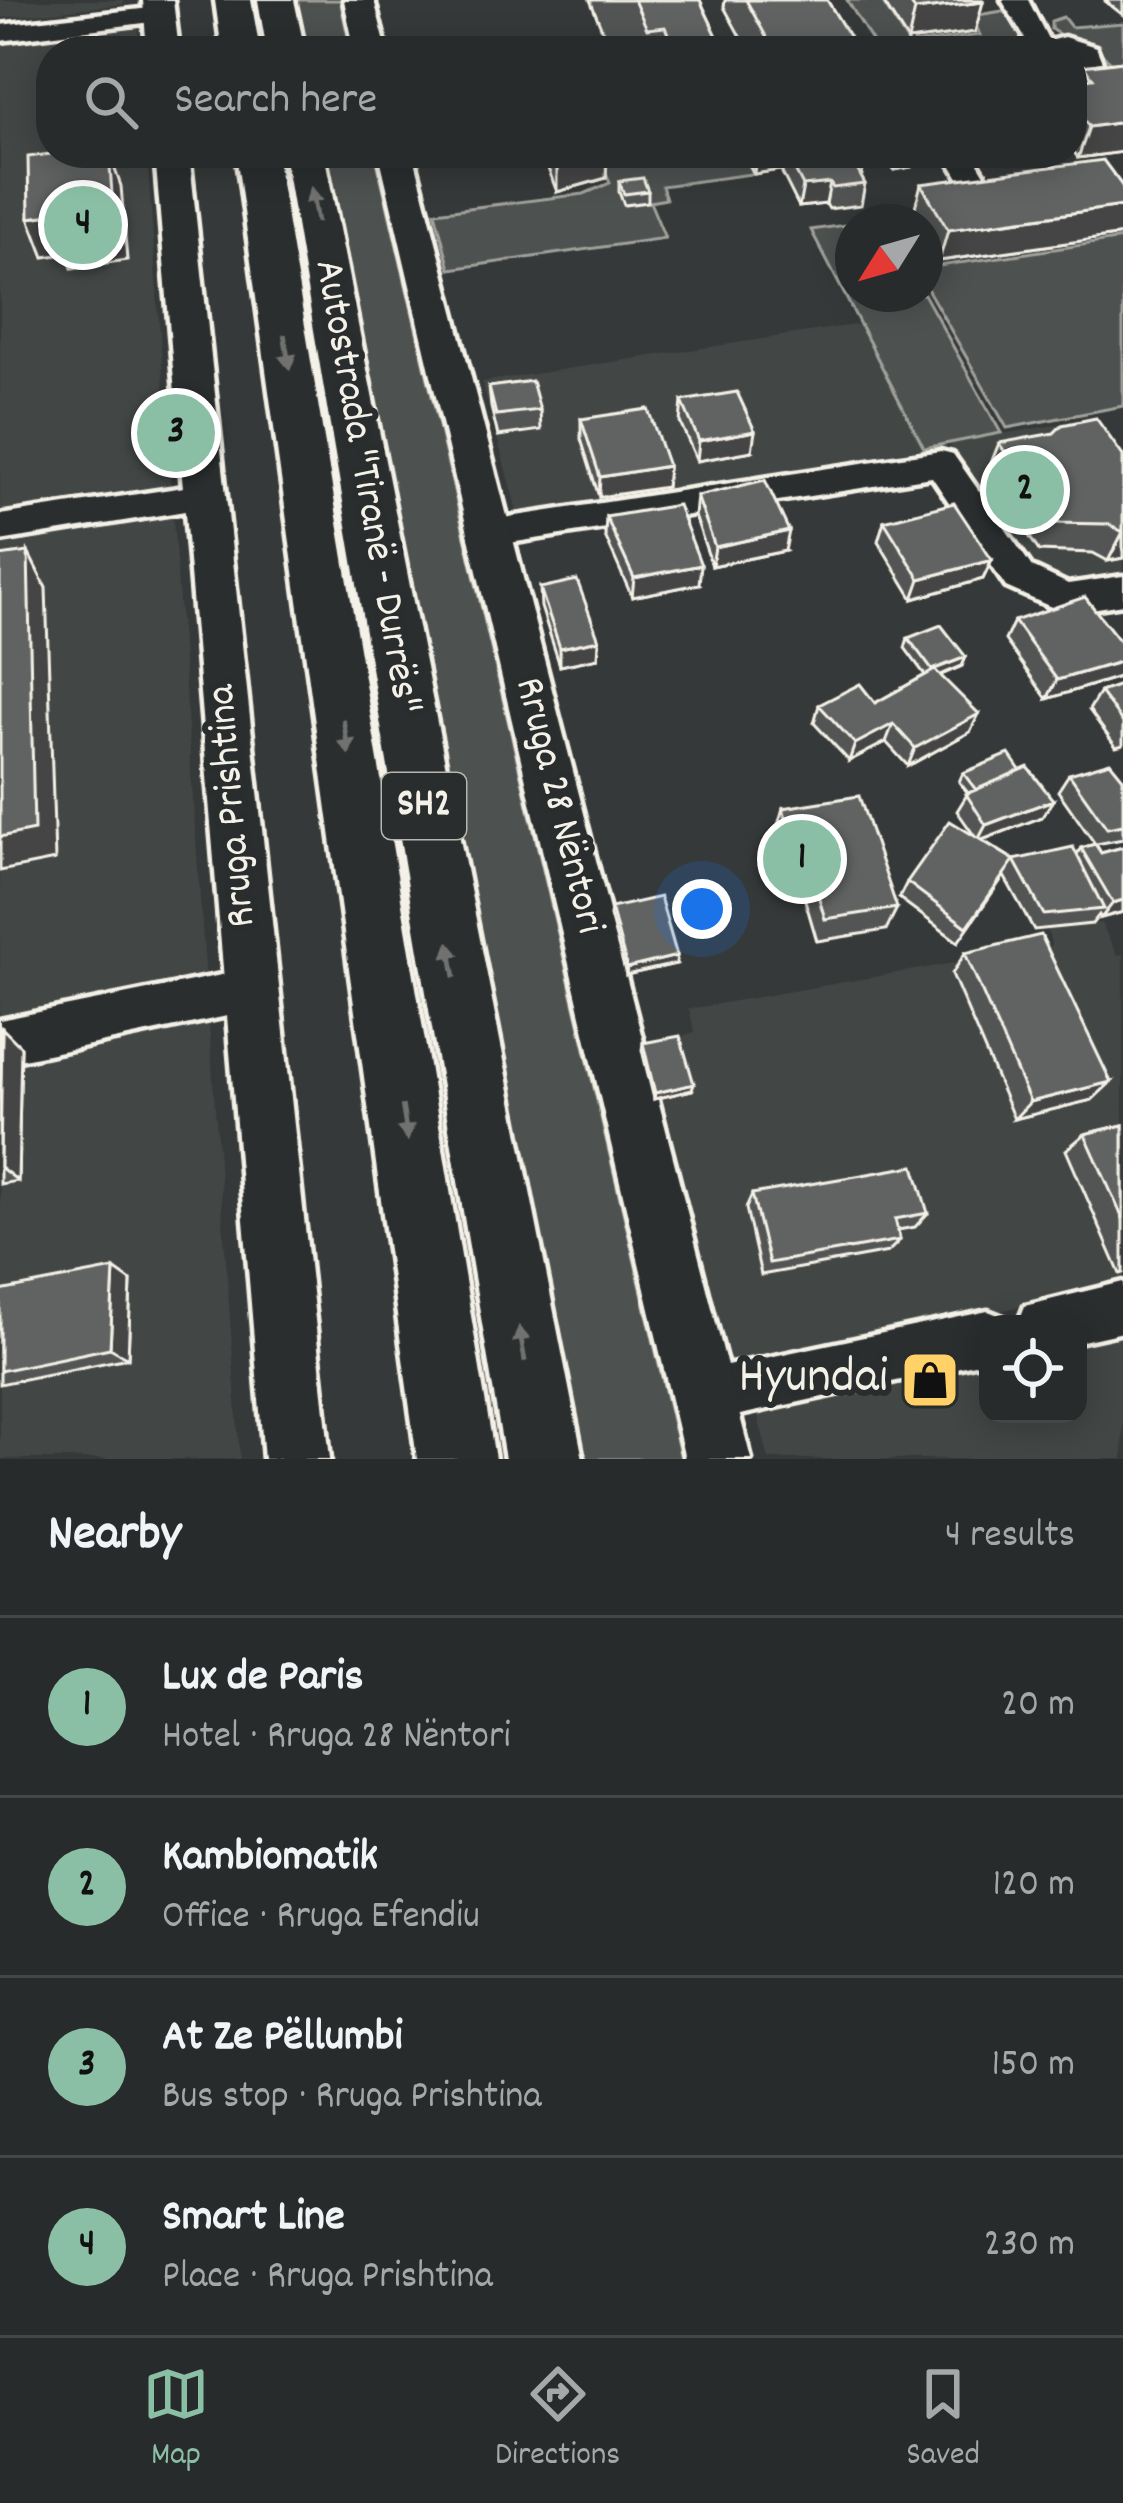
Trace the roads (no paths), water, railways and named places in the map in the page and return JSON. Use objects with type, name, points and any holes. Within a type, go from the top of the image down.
[{"type":"highway","points":[[233,0],[239,36]]},
{"type":"highway","points":[[276,0],[283,36]]},
{"type":"highway","name":"Autostrada \"Tiranë - Durrës\"","points":[[258,168],[457,1459]]},
{"type":"highway","name":"Autostrada \"Tiranë - Durrës\"","points":[[307,168],[544,1459]]},
{"type":"main road","points":[[360,0],[368,36]]},
{"type":"main road","name":"Rruga Prishtina","points":[[173,168],[297,1459]]},
{"type":"main road","name":"Rruga 28 Nëntori","points":[[400,168],[718,1459]]},
{"type":"street","points":[[1015,0],[1037,36]]},
{"type":"street","points":[[0,33],[159,7]]},
{"type":"street","points":[[1087,69],[1123,74]]},
{"type":"street","points":[[490,533],[941,463],[1019,577],[1065,599],[1123,590]]},
{"type":"street","points":[[0,528],[204,497]]},
{"type":"street","points":[[0,1042],[251,990]]},
{"type":"street","points":[[1085,1315],[1123,1307]]},
{"type":"street","points":[[703,1397],[979,1338]]},
{"type":"place","name":"Smart Line","points":[[83,225]]},
{"type":"place","name":"At Ze Pëllumbi","points":[[176,433]]},
{"type":"place","name":"Kambiomatik","points":[[1025,490]]},
{"type":"place","name":"Lux de Paris","points":[[802,859]]},
{"type":"place","name":"Hyundai","points":[[930,1380]]}]
